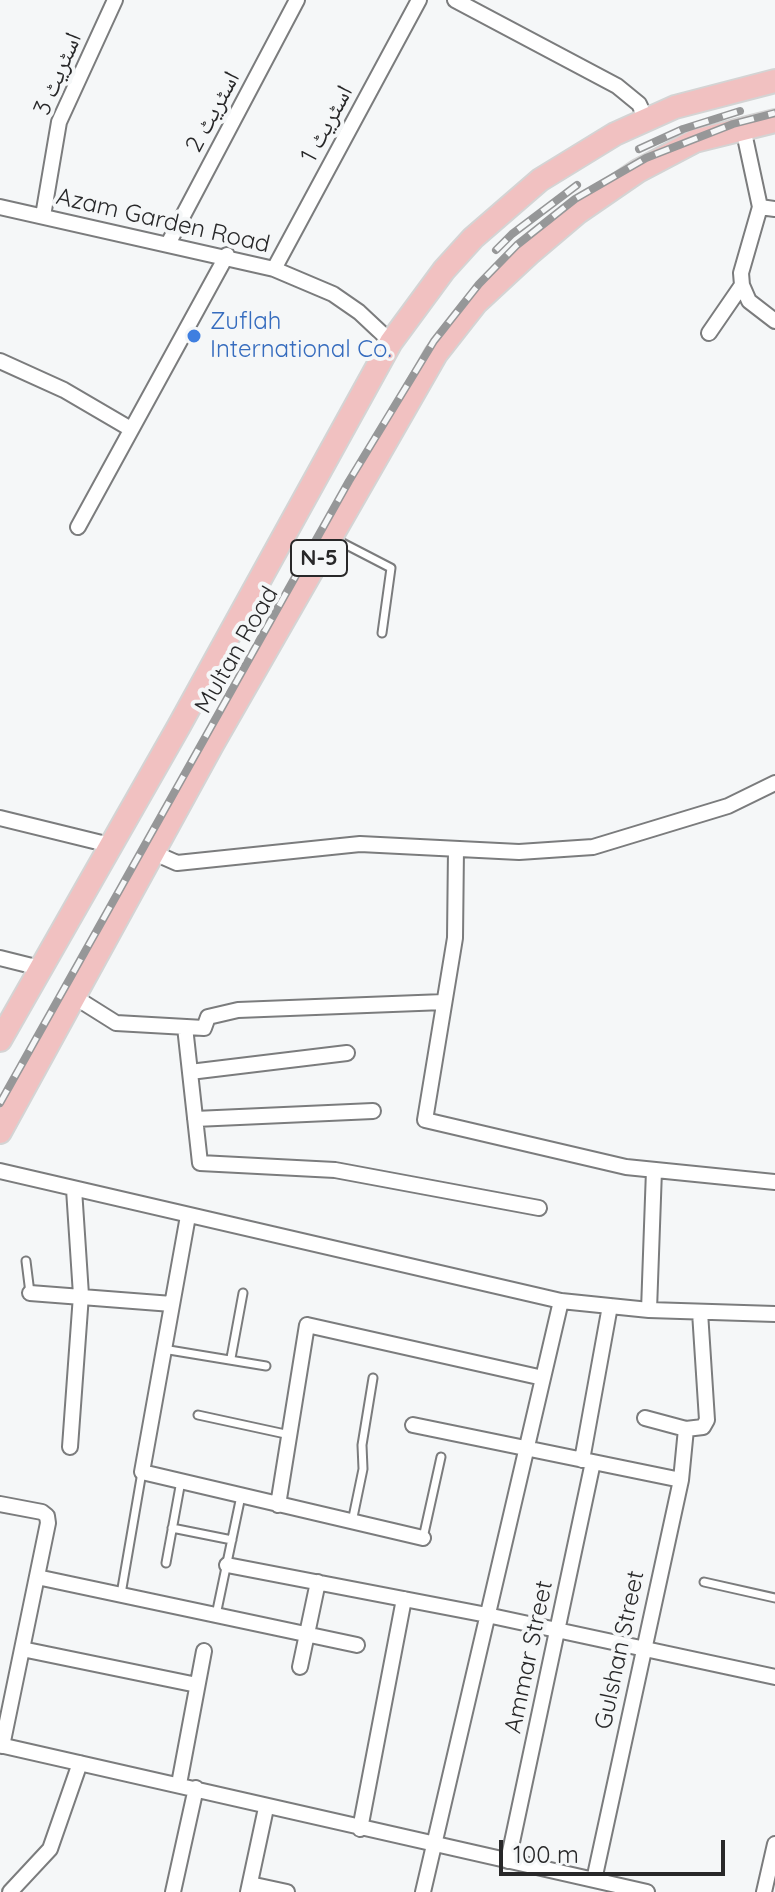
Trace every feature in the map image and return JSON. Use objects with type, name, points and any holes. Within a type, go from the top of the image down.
[{"type":"main road","name":"Multan Road","points":[[0,1040],[179,726],[391,342],[444,270],[504,209],[564,165],[646,119],[713,94],[775,81]]},
{"type":"main road","name":"Multan Road","points":[[0,1132],[152,852],[436,354],[476,303],[577,213],[638,171],[695,141],[775,121]]},
{"type":"main road","points":[[179,726],[212,745]]},
{"type":"street","name":"اسٹریٹ 3","points":[[43,216],[59,122],[115,0]]},
{"type":"street","name":"اسٹریٹ 2","points":[[168,244],[297,0]]},
{"type":"street","name":"اسٹریٹ 1","points":[[274,269],[419,0]]},
{"type":"street","points":[[455,0],[617,86],[639,104],[646,119]]},
{"type":"street","points":[[743,128],[760,207],[741,273],[742,285],[749,301],[775,321]]},
{"type":"street","name":"Azam Garden Road","points":[[0,207],[227,255],[274,269],[333,294],[359,312],[391,342]]},
{"type":"street","points":[[760,207],[775,209]]},
{"type":"street","points":[[78,527],[129,428],[227,255]]},
{"type":"street","points":[[709,333],[742,285]]},
{"type":"street","points":[[0,361],[64,390],[129,428]]},
{"type":"street","points":[[152,852],[177,863],[360,844],[519,852],[593,847],[728,806],[775,783]]},
{"type":"street","points":[[0,818],[110,845]]},
{"type":"street","points":[[456,849],[455,938],[425,1120],[626,1167],[775,1182]]},
{"type":"street","points":[[0,958],[40,968]]},
{"type":"street","points":[[73,996],[116,1023],[204,1028],[208,1017],[238,1010],[444,1002]]},
{"type":"street","points":[[185,1027],[200,1163],[335,1170],[539,1208]]},
{"type":"street","points":[[190,1072],[347,1053]]},
{"type":"street","points":[[195,1119],[373,1111]]},
{"type":"street","points":[[649,1310],[654,1170]]},
{"type":"street","points":[[0,1171],[561,1301],[649,1310],[775,1314]]},
{"type":"street","points":[[70,1447],[81,1295],[74,1189]]},
{"type":"street","points":[[188,1216],[142,1472],[423,1538]]},
{"type":"street","points":[[30,1293],[172,1304]]},
{"type":"street","points":[[423,1892],[561,1301]]},
{"type":"street","name":"Ammar Street","points":[[508,1861],[557,1630],[588,1461],[610,1306]]},
{"type":"street","points":[[645,1418],[686,1429],[703,1427],[707,1420],[700,1312]]},
{"type":"street","points":[[278,1505],[307,1325],[543,1378]]},
{"type":"street","points":[[413,1425],[681,1480]]},
{"type":"street","name":"Gulshan Street","points":[[594,1880],[642,1647],[681,1480],[686,1429]]},
{"type":"street","points":[[0,1504],[47,1516],[1,1746],[594,1880],[618,1889],[647,1892]]},
{"type":"street","points":[[227,1565],[487,1615],[775,1677]]},
{"type":"street","points":[[37,1577],[357,1645]]},
{"type":"street","points":[[300,1667],[318,1582]]},
{"type":"street","points":[[360,1829],[404,1599]]},
{"type":"street","points":[[22,1649],[197,1685]]},
{"type":"street","points":[[179,1784],[204,1651]]},
{"type":"street","points":[[10,1892],[50,1849],[80,1763]]},
{"type":"street","points":[[173,1892],[196,1788]]},
{"type":"street","points":[[266,1808],[249,1888],[287,1892]]},
{"type":"street","points":[[764,1892],[775,1844]]},
{"type":"lane","points":[[331,537],[391,568],[382,633]]},
{"type":"lane","points":[[26,1261],[30,1293]]},
{"type":"lane","points":[[231,1358],[243,1293]]},
{"type":"lane","points":[[163,1349],[266,1366]]},
{"type":"lane","points":[[352,1522],[363,1469],[362,1445],[373,1378]]},
{"type":"lane","points":[[198,1415],[290,1435]]},
{"type":"lane","points":[[423,1538],[441,1457]]},
{"type":"lane","points":[[121,1594],[142,1472]]},
{"type":"lane","points":[[166,1563],[181,1481]]},
{"type":"lane","points":[[216,1615],[241,1496]]},
{"type":"lane","points":[[172,1528],[232,1540]]},
{"type":"lane","points":[[704,1582],[775,1598]]},
{"type":"railway","points":[[639,149],[683,129],[740,111]]},
{"type":"railway","points":[[0,1103],[349,481],[434,341],[479,284],[517,245],[575,199],[646,158],[733,124],[775,113]]},
{"type":"railway","points":[[496,250],[512,234],[577,185]]},
{"type":"place","name":"Zuflah International Co.","points":[[194,336]]}]
